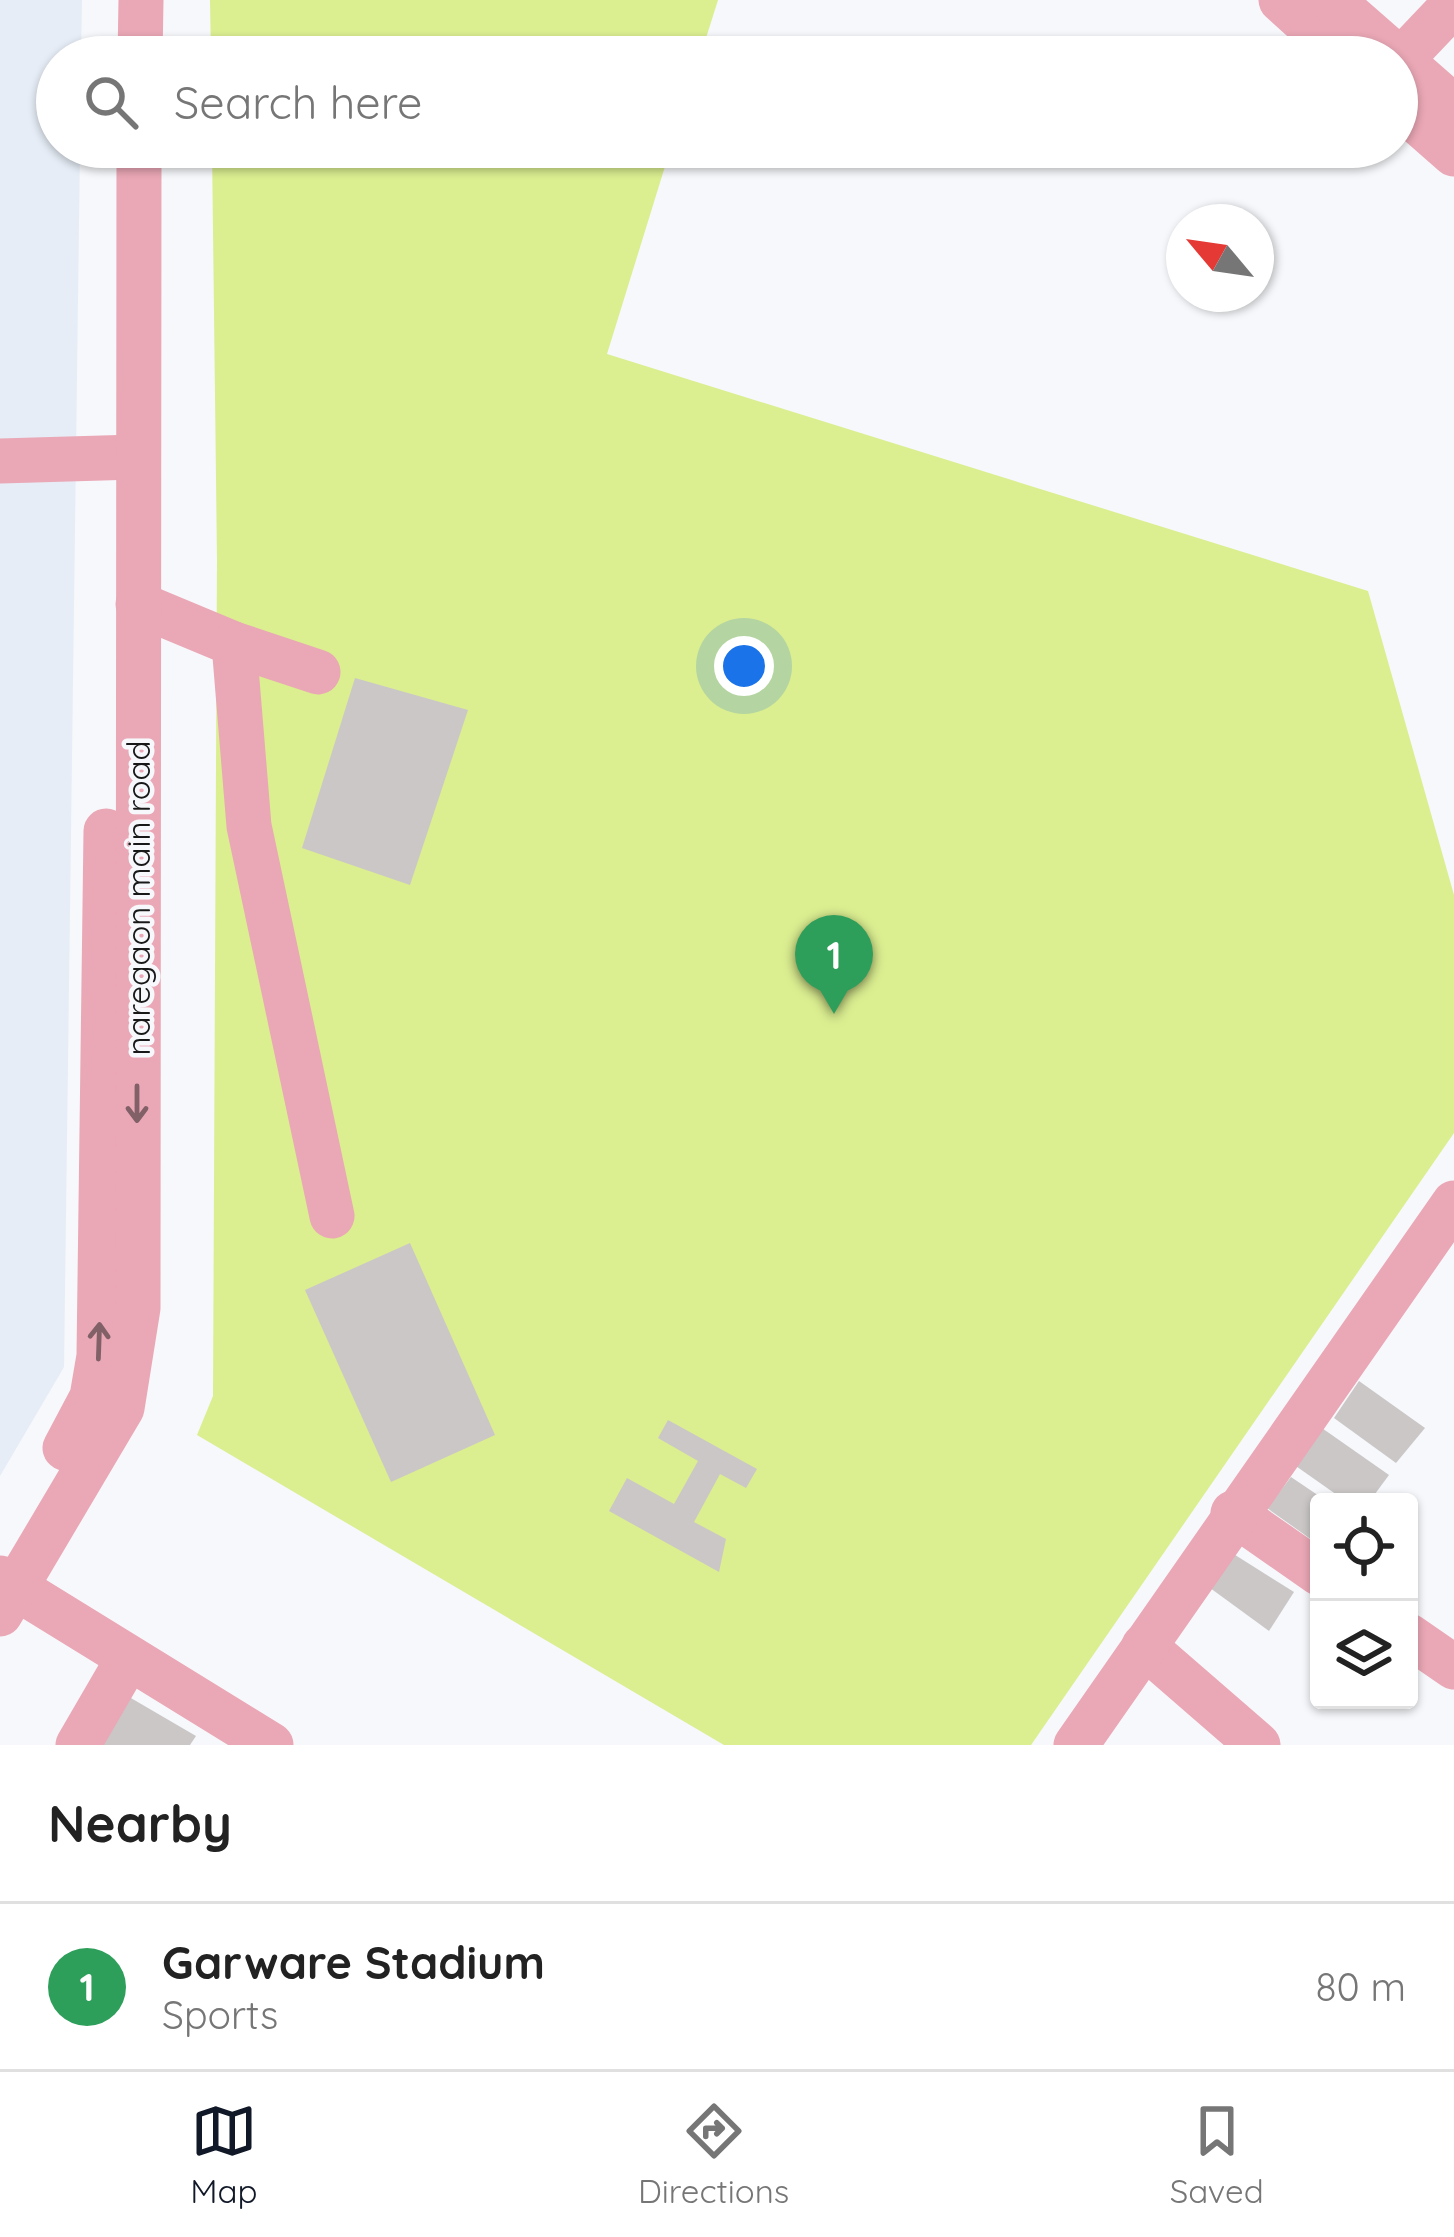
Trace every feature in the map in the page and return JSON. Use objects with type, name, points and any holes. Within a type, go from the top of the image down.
[{"type":"street","points":[[112,36],[113,0]]},
{"type":"street","points":[[140,36],[141,0]]},
{"type":"street","points":[[1281,0],[1321,36]]},
{"type":"street","points":[[1332,0],[1363,36]]},
{"type":"street","points":[[1418,50],[1454,4]]},
{"type":"street","points":[[1418,87],[1454,107]]},
{"type":"street","points":[[1418,104],[1454,154]]},
{"type":"street","name":"naregaon main road","points":[[4,1584],[122,1408],[138,1308],[138,604],[123,458],[113,168]]},
{"type":"street","name":"naregaon main road","points":[[4,1584],[82,1420],[100,1356],[123,458],[138,168]]},
{"type":"street","points":[[0,461],[123,458]]},
{"type":"street","points":[[138,604],[318,672]]},
{"type":"street","points":[[234,644],[249,826],[332,1216]]},
{"type":"street","points":[[1076,1745],[1233,1513],[1454,1203]]},
{"type":"street","points":[[1233,1513],[1310,1567]]},
{"type":"street","points":[[4,1584],[272,1745]]},
{"type":"street","points":[[1418,1642],[1454,1667]]},
{"type":"street","points":[[1144,1646],[1258,1745]]},
{"type":"street","points":[[78,1745],[128,1659]]},
{"type":"shaded area","points":[[0,0],[82,0],[81,36],[36,36],[36,168],[80,168],[64,1367],[0,1476]]},
{"type":"green space","points":[[210,0],[718,0],[707,36],[211,36]]},
{"type":"green space","points":[[212,168],[665,168],[607,354],[1368,591],[1454,895],[1454,1133],[1031,1745],[724,1745],[197,1435],[213,1396],[217,559]]},
{"type":"building","points":[[355,678],[468,710],[410,885],[302,848]]},
{"type":"building","points":[[410,1243],[495,1435],[391,1482],[305,1290]]},
{"type":"building","points":[[1359,1381],[1425,1428],[1396,1463],[1334,1418]]},
{"type":"building","points":[[668,1420],[757,1469],[746,1488],[720,1474],[694,1522],[726,1539],[719,1572],[609,1511],[627,1478],[674,1504],[698,1461],[658,1438]]},
{"type":"building","points":[[1319,1426],[1389,1475],[1376,1493],[1334,1493],[1293,1464]]},
{"type":"building","points":[[1291,1477],[1315,1493],[1310,1493],[1310,1539],[1267,1508]]},
{"type":"building","points":[[1232,1553],[1294,1592],[1269,1631],[1206,1585]]},
{"type":"building","points":[[124,1694],[196,1736],[190,1745],[94,1745]]},
{"type":"place","name":"Garware Stadium","points":[[834,1014]]}]
